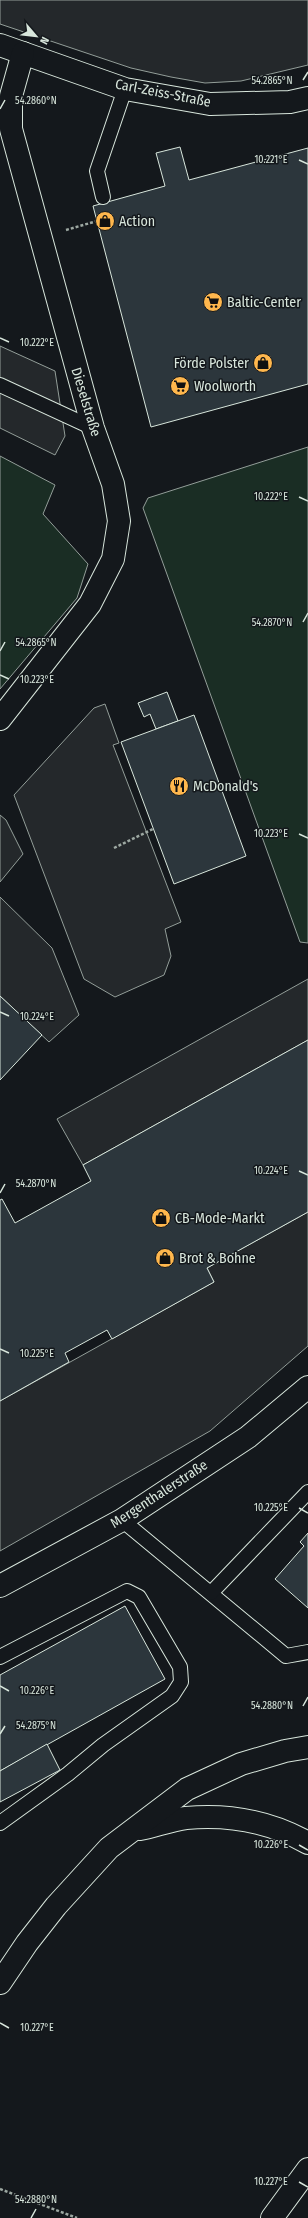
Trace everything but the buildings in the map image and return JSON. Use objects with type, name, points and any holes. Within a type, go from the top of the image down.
[{"type":"main road","name":"Carl-Zeiss-Straße","points":[[0,45],[125,89],[210,104],[290,102],[308,98]]},
{"type":"main road","name":"Dieselstraße","points":[[0,720],[90,604],[113,559],[119,521],[113,484],[93,428],[11,129],[11,96],[23,53]]},
{"type":"main road","name":"Mergenthalerstraße","points":[[0,1586],[122,1520],[248,1437],[308,1387]]},
{"type":"main road","points":[[0,1982],[27,1943],[85,1873],[109,1848],[187,1789],[241,1764],[285,1751],[308,1747]]},
{"type":"main road","points":[[132,1832],[185,1818],[219,1818],[253,1821],[276,1827],[308,1843]]},
{"type":"main road","points":[[272,2218],[308,2169]]},
{"type":"main road","points":[[275,2218],[308,2190]]},
{"type":"lane","points":[[102,197],[97,171],[125,89]]},
{"type":"lane","points":[[0,385],[93,428]]},
{"type":"lane","points":[[211,1593],[308,1492]]},
{"type":"lane","points":[[122,1520],[286,1656],[308,1652]]},
{"type":"lane","points":[[0,1657],[128,1591],[139,1597],[180,1667],[181,1682],[172,1696],[103,1745],[68,1774],[0,1823]]},
{"type":"path","points":[[114,848],[153,829]]},
{"type":"path","points":[[0,2189],[77,2218]]},
{"type":"green space","points":[[308,447],[308,943],[300,942],[143,508],[148,498]]},
{"type":"green space","points":[[0,456],[55,485],[43,514],[88,564],[77,598],[0,689]]},
{"type":"shaded area","points":[[0,0],[308,0],[308,65],[241,81],[205,83],[171,77],[131,68],[0,24]]},
{"type":"shaded area","points":[[0,346],[55,371],[65,436],[55,455],[0,428]]},
{"type":"shaded area","points":[[105,704],[119,743],[113,745],[181,922],[165,929],[171,956],[164,975],[115,997],[84,979],[14,795],[94,708]]},
{"type":"shaded area","points":[[0,815],[6,820],[23,854],[0,882]]},
{"type":"shaded area","points":[[0,897],[52,948],[79,1015],[49,1042],[0,996]]},
{"type":"shaded area","points":[[308,979],[308,1040],[83,1165],[57,1119]]},
{"type":"shaded area","points":[[308,1212],[308,1346],[210,1431],[0,1551],[0,1401],[214,1282],[207,1268]]},
{"type":"place","name":"Action","points":[[105,221]]},
{"type":"place","name":"Baltic-Center","points":[[213,302]]},
{"type":"place","name":"Förde Polster","points":[[263,363]]},
{"type":"place","name":"Woolworth","points":[[180,386]]},
{"type":"place","name":"McDonald's","points":[[179,786]]},
{"type":"place","name":"CB-Mode-Markt","points":[[161,1218]]},
{"type":"place","name":"Brot & Bohne","points":[[165,1258]]}]
